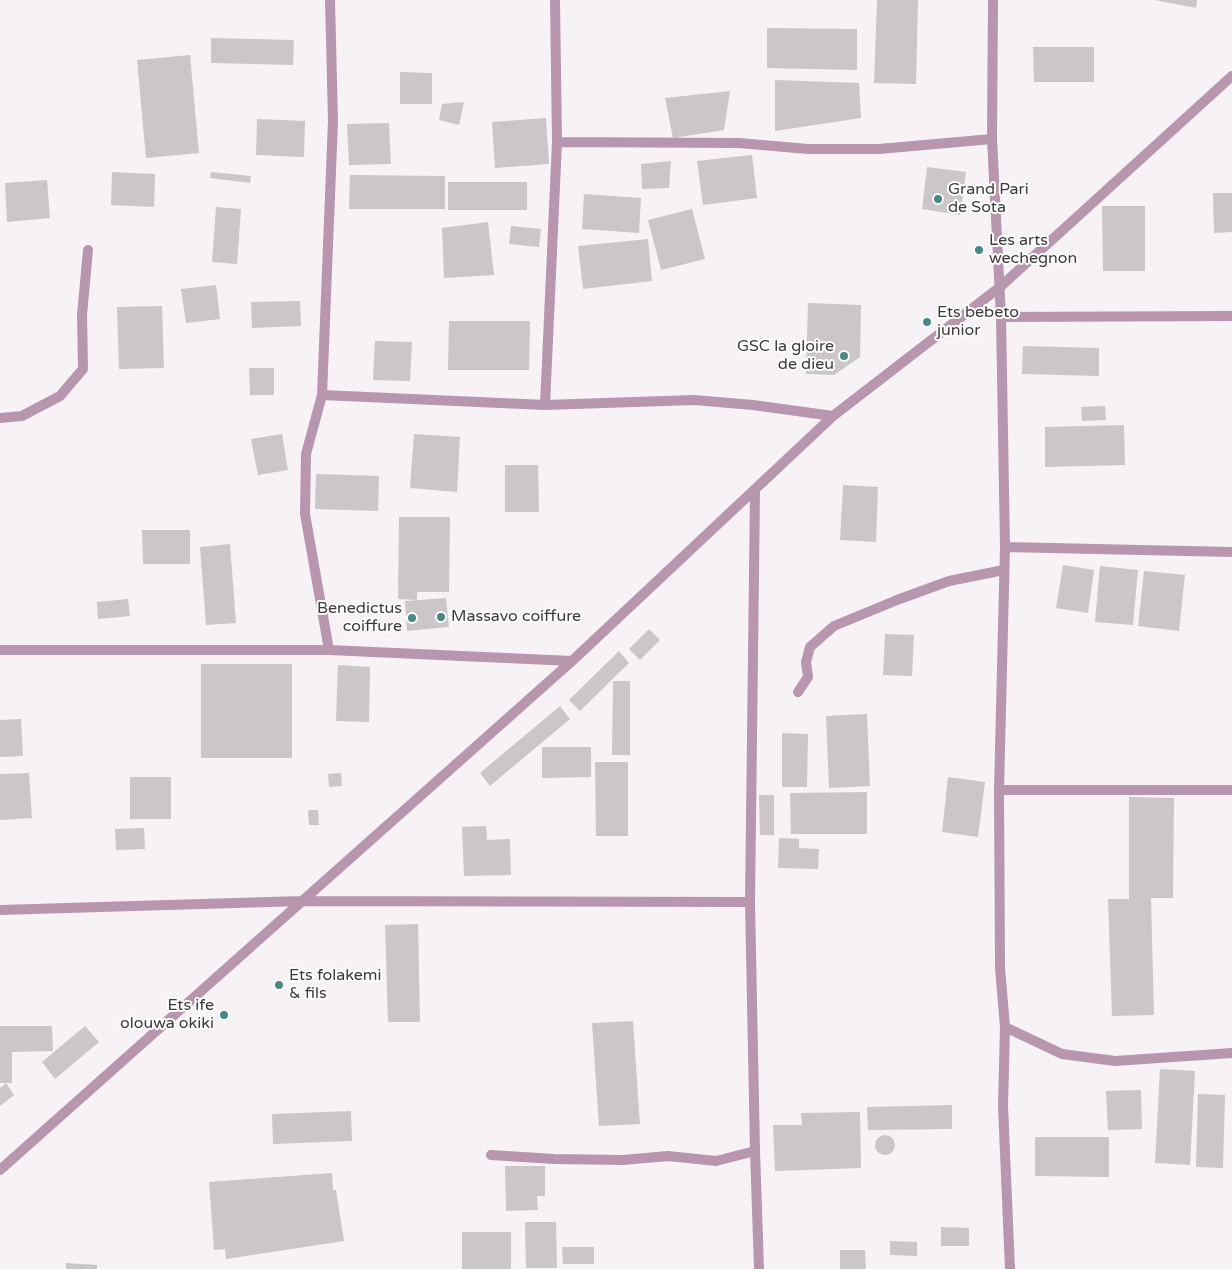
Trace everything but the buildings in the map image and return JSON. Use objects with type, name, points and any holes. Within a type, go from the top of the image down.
[{"type":"street","points":[[329,650],[306,514],[306,454],[322,395],[333,121],[330,0]]},
{"type":"street","points":[[545,405],[557,142],[555,0]]},
{"type":"street","points":[[994,0],[992,139],[1001,317],[1005,547],[999,790],[1000,968],[1005,1027],[1003,1106],[1010,1269]]},
{"type":"street","points":[[0,1170],[572,661],[833,416],[1000,287],[1232,76]]},
{"type":"street","points":[[557,142],[739,143],[808,149],[879,149],[992,139]]},
{"type":"street","points":[[0,418],[22,416],[60,396],[83,369],[82,315],[88,250]]},
{"type":"street","points":[[1001,317],[1232,316]]},
{"type":"street","points":[[322,395],[545,405],[694,400],[753,405],[833,416]]},
{"type":"street","points":[[756,490],[750,902],[759,1269]]},
{"type":"street","points":[[1005,547],[1232,552]]},
{"type":"street","points":[[798,692],[808,677],[806,662],[810,647],[834,626],[949,581],[1004,570]]},
{"type":"street","points":[[0,650],[329,650],[572,661]]},
{"type":"street","points":[[999,790],[1232,790]]},
{"type":"street","points":[[0,910],[302,901],[750,902]]},
{"type":"street","points":[[1005,1027],[1062,1054],[1115,1061],[1232,1053]]},
{"type":"street","points":[[491,1155],[554,1159],[623,1160],[668,1156],[716,1161],[755,1152]]},
{"type":"place","name":"Grand Pari de Sota","points":[[938,199]]},
{"type":"place","name":"Les arts wechegnon","points":[[979,250]]},
{"type":"place","name":"Ets bebeto junior","points":[[927,322]]},
{"type":"place","name":"GSC la gloire de dieu","points":[[844,356]]},
{"type":"place","name":"Massavo coiffure","points":[[441,617]]},
{"type":"place","name":"Benedictus coiffure","points":[[412,618]]},
{"type":"place","name":"Ets folakemi & fils","points":[[279,985]]},
{"type":"place","name":"Ets ife olouwa okiki","points":[[224,1015]]}]
